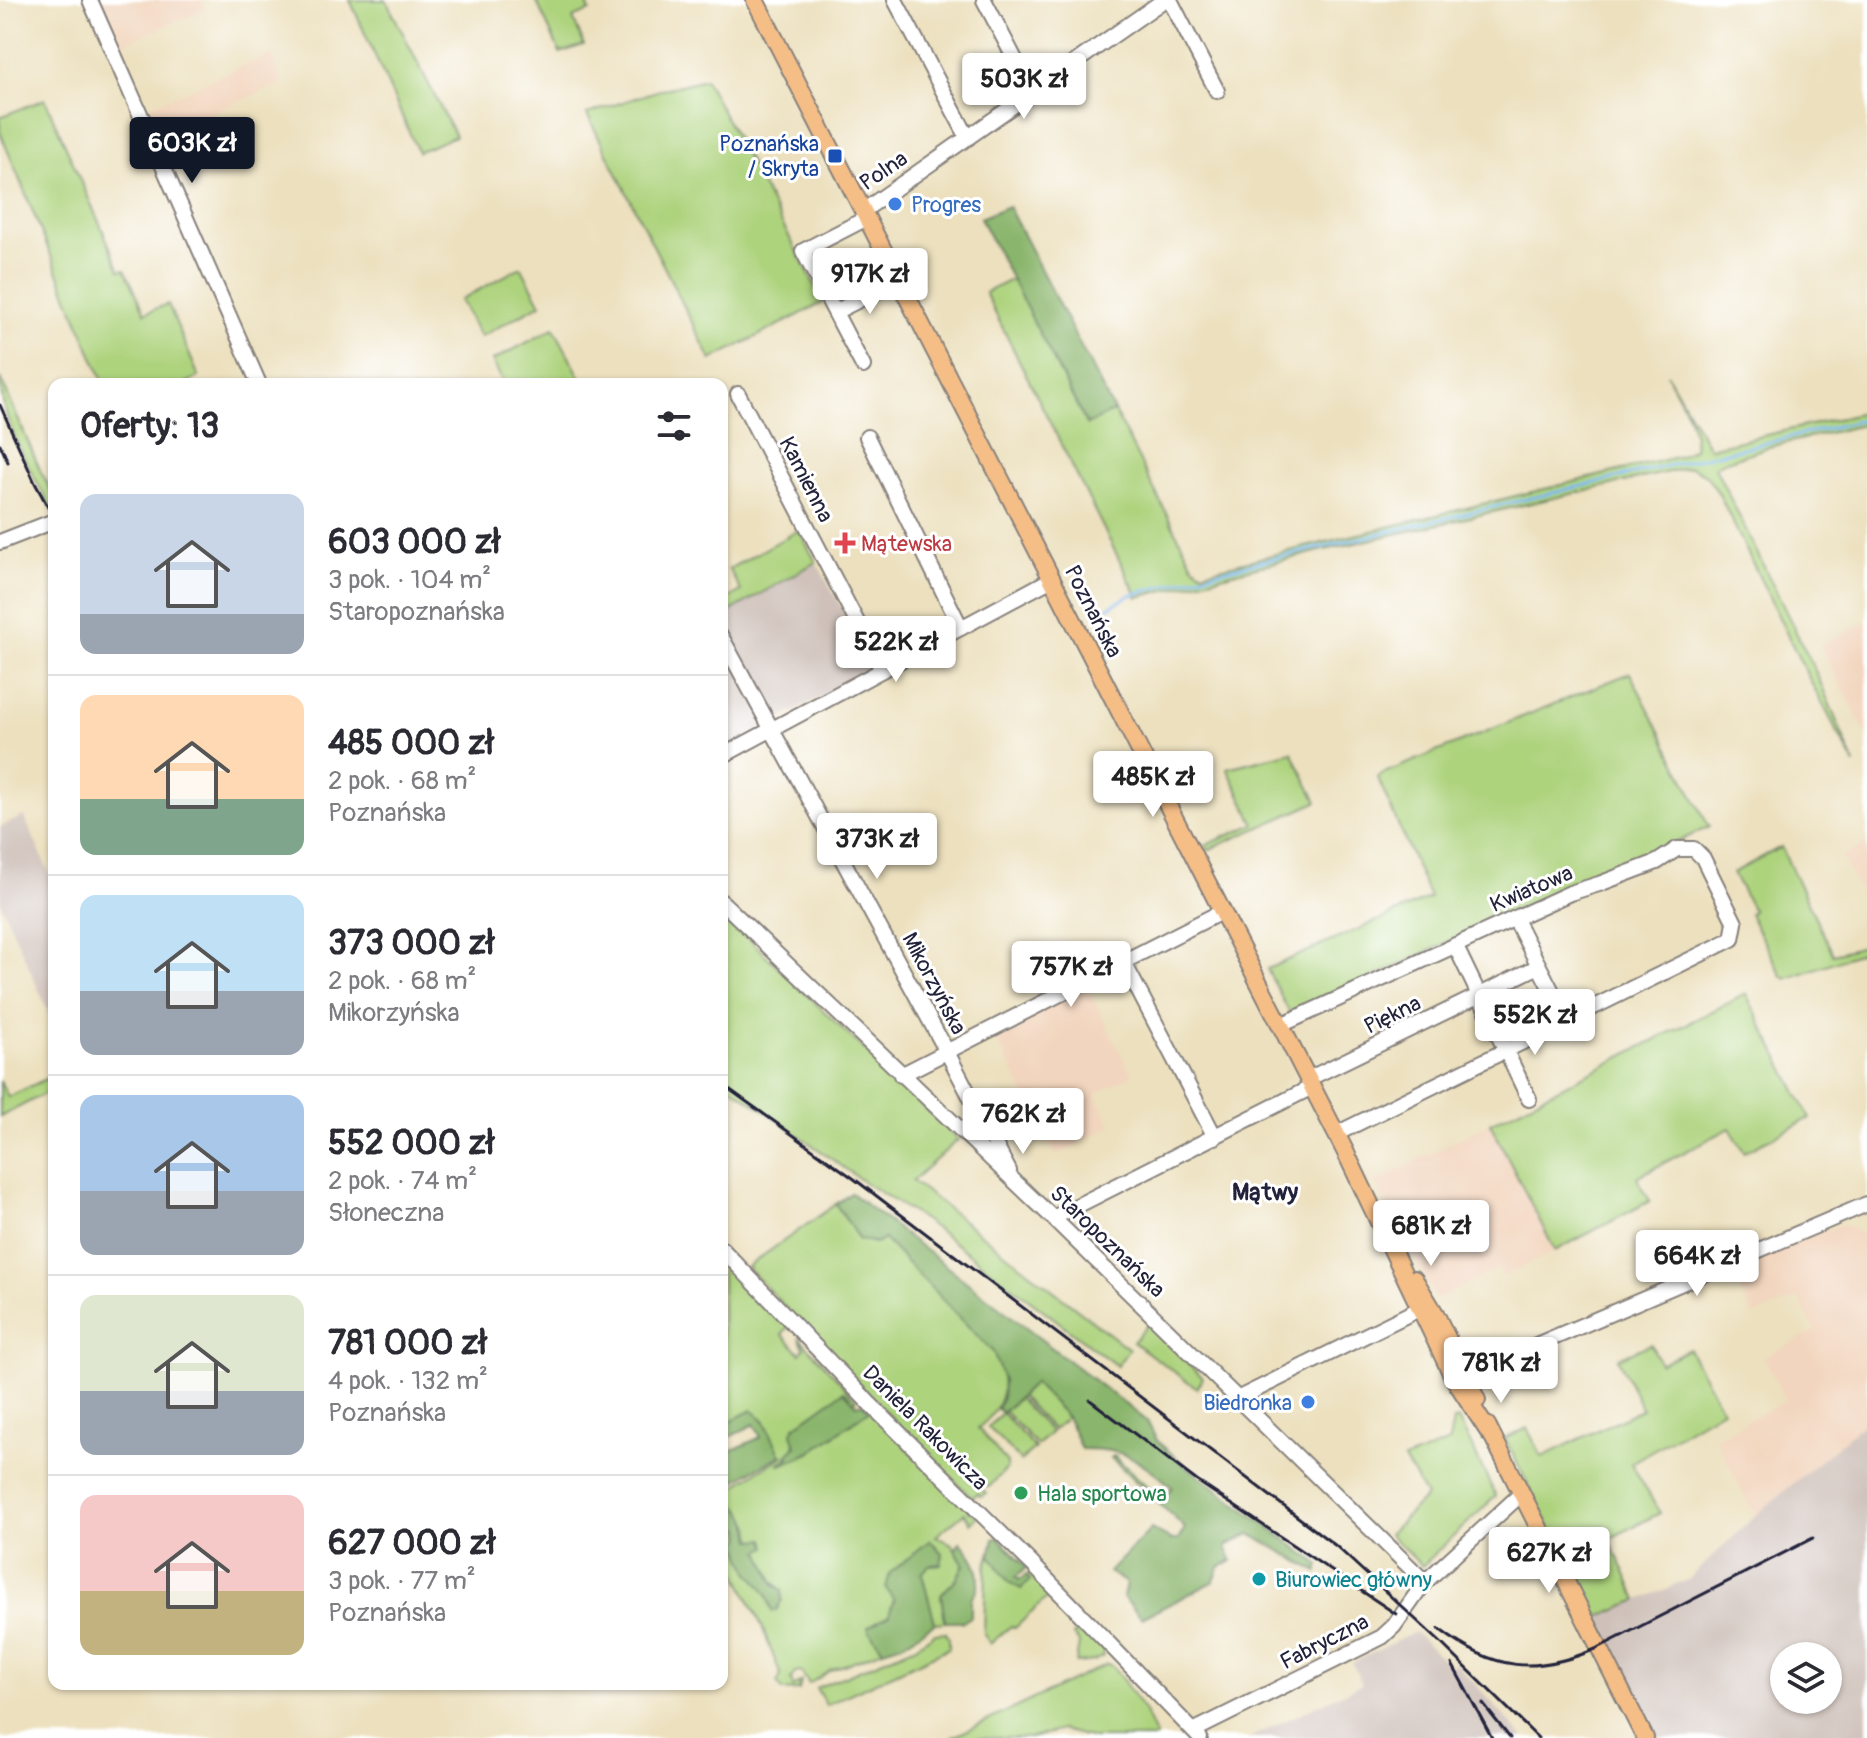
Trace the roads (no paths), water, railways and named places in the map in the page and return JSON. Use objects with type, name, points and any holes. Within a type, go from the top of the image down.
[{"type":"main road","name":"Poznańska","points":[[755,0],[1391,1243],[1424,1306],[1466,1375],[1490,1434],[1645,1738]]},
{"type":"main road","name":"Poznańska","points":[[1424,1306],[1445,1361],[1490,1434]]},
{"type":"street","points":[[90,0],[256,378]]},
{"type":"street","points":[[895,0],[968,138]]},
{"type":"street","points":[[984,0],[1032,92]]},
{"type":"street","points":[[1167,0],[1217,91]]},
{"type":"street","name":"Polna","points":[[835,312],[803,251],[865,214],[1032,92],[1167,0]]},
{"type":"street","points":[[863,366],[835,312],[899,280]]},
{"type":"street","name":"Kamienna","points":[[738,394],[882,670]]},
{"type":"street","points":[[867,437],[961,628]]},
{"type":"street","points":[[0,542],[48,523]]},
{"type":"street","points":[[728,753],[1052,579]]},
{"type":"street","name":"Mikorzyńska","points":[[728,649],[947,1052],[991,1151]]},
{"type":"street","name":"Kwiatowa","points":[[1281,1025],[1570,893],[1657,862],[1677,849],[1694,849],[1703,858],[1735,923],[1732,939],[1566,1019]]},
{"type":"street","name":"Staropoznańska","points":[[728,908],[901,1075],[991,1151],[1014,1182],[1425,1582]]},
{"type":"street","points":[[901,1075],[1223,911]]},
{"type":"street","points":[[1336,1134],[1566,1019],[1515,919]]},
{"type":"street","points":[[1455,945],[1529,1099]]},
{"type":"street","points":[[1123,961],[1215,1137]]},
{"type":"street","name":"Piękna","points":[[1053,1218],[1215,1137],[1310,1083],[1539,966]]},
{"type":"street","points":[[1466,1375],[1867,1204]]},
{"type":"street","name":"Daniela Rakowicza","points":[[728,1255],[870,1404],[1032,1564],[1197,1734]]},
{"type":"street","points":[[1237,1399],[1424,1306]]},
{"type":"street","points":[[1445,1361],[1466,1375]]},
{"type":"street","points":[[1465,1395],[1463,1385],[1466,1375]]},
{"type":"street","name":"Fabryczna","points":[[1197,1734],[1382,1637],[1394,1626],[1425,1582],[1521,1494]]},
{"type":"waterway","points":[[1098,613],[1131,595],[1204,575],[1867,419]]},
{"type":"railway","points":[[0,405],[48,507]]},
{"type":"railway","points":[[0,444],[8,462]]},
{"type":"railway","points":[[728,1088],[853,1178],[1336,1546],[1538,1738]]},
{"type":"railway","points":[[1090,1400],[1197,1481],[1396,1614]]},
{"type":"railway","points":[[1439,1629],[1459,1643],[1497,1661],[1535,1665],[1575,1657],[1813,1538]]},
{"type":"railway","points":[[1452,1664],[1492,1738]]},
{"type":"railway","points":[[1483,1704],[1510,1738]]},
{"type":"place","name":"Poznańska / Skryta","points":[[835,156]]},
{"type":"place","name":"Progres","points":[[895,204]]},
{"type":"place","name":"Mątewska","points":[[845,543]]},
{"type":"place","name":"Biedronka","points":[[1308,1402]]},
{"type":"place","name":"Hala sportowa","points":[[1021,1493]]},
{"type":"place","name":"Biurowiec główny","points":[[1259,1579]]},
{"type":"district","name":"Mątwy","points":[[1265,1192]]}]
